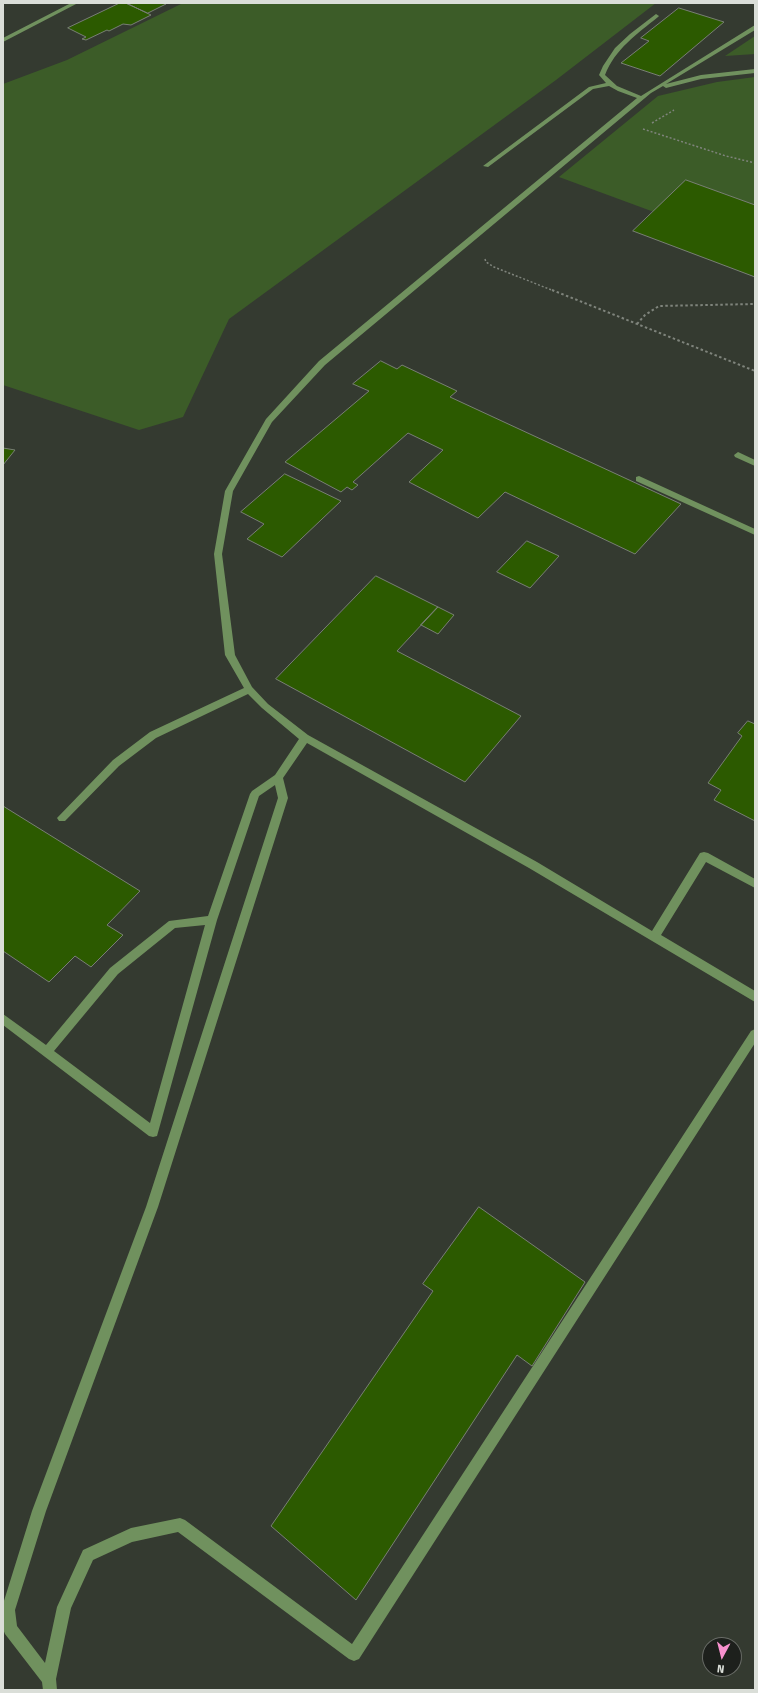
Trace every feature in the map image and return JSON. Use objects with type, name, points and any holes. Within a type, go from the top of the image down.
[{"type":"street","points":[[3,40],[75,3]]},
{"type":"street","points":[[656,16],[625,42],[605,65],[602,74],[608,84],[621,90],[646,95],[668,85],[701,77],[755,71]]},
{"type":"street","points":[[755,26],[646,95],[322,363],[269,421],[229,491],[218,554],[230,655],[249,689],[265,706],[305,738],[533,865],[755,997]]},
{"type":"street","points":[[486,166],[591,88],[608,84]]},
{"type":"street","points":[[738,455],[755,463]]},
{"type":"street","points":[[639,479],[755,532]]},
{"type":"street","points":[[62,818],[116,763],[153,735],[249,689]]},
{"type":"street","points":[[3,1018],[153,1132],[212,920],[255,794],[278,778],[305,738]]},
{"type":"street","points":[[49,1685],[10,1629],[8,1610],[39,1511],[154,1199],[283,798],[278,778]]},
{"type":"street","points":[[654,936],[704,856],[755,884]]},
{"type":"street","points":[[47,1052],[114,970],[173,924],[212,920]]},
{"type":"street","points":[[49,1685],[64,1606],[88,1555],[131,1535],[180,1525],[354,1654],[755,1034]]},
{"type":"path","points":[[637,132],[675,109]]},
{"type":"path","points":[[643,129],[668,135],[722,155],[755,163]]},
{"type":"path","points":[[485,257],[486,262],[494,267],[755,372]]},
{"type":"path","points":[[637,324],[645,314],[660,306],[755,304]]},
{"type":"green space","points":[[183,3],[656,3],[556,80],[229,319],[183,417],[139,430],[3,385],[3,84],[67,60]]},
{"type":"green space","points":[[755,36],[755,54],[725,56]]},
{"type":"green space","points":[[755,77],[755,205],[687,181],[654,212],[559,177],[658,96],[717,82]]},
{"type":"building","points":[[120,3],[126,3],[151,15],[131,25],[123,24],[86,40],[82,39],[86,37],[68,28]]},
{"type":"building","points":[[126,3],[163,3],[166,4],[148,13]]},
{"type":"building","points":[[679,8],[724,22],[660,76],[621,63],[649,41],[641,38]]},
{"type":"building","points":[[686,180],[755,205],[755,277],[633,231]]},
{"type":"building","points":[[381,361],[397,369],[402,365],[457,391],[450,397],[681,504],[635,554],[505,492],[478,518],[409,482],[443,450],[408,433],[353,482],[358,485],[352,490],[347,487],[341,492],[285,462],[369,391],[353,384]]},
{"type":"building","points":[[3,448],[15,450],[3,465]]},
{"type":"building","points":[[285,474],[341,501],[282,557],[247,539],[264,524],[241,512]]},
{"type":"building","points":[[527,541],[559,556],[530,588],[497,572]]},
{"type":"building","points":[[376,576],[438,607],[397,651],[521,716],[465,782],[276,679]]},
{"type":"building","points":[[438,607],[454,615],[438,634],[421,625]]},
{"type":"building","points":[[748,721],[755,724],[755,821],[714,800],[721,790],[708,783],[742,736],[738,733]]},
{"type":"building","points":[[3,806],[140,891],[107,925],[123,935],[91,967],[75,956],[49,982],[3,951]]},
{"type":"building","points":[[479,1207],[585,1282],[532,1366],[517,1355],[356,1600],[271,1526],[433,1291],[423,1284]]}]
